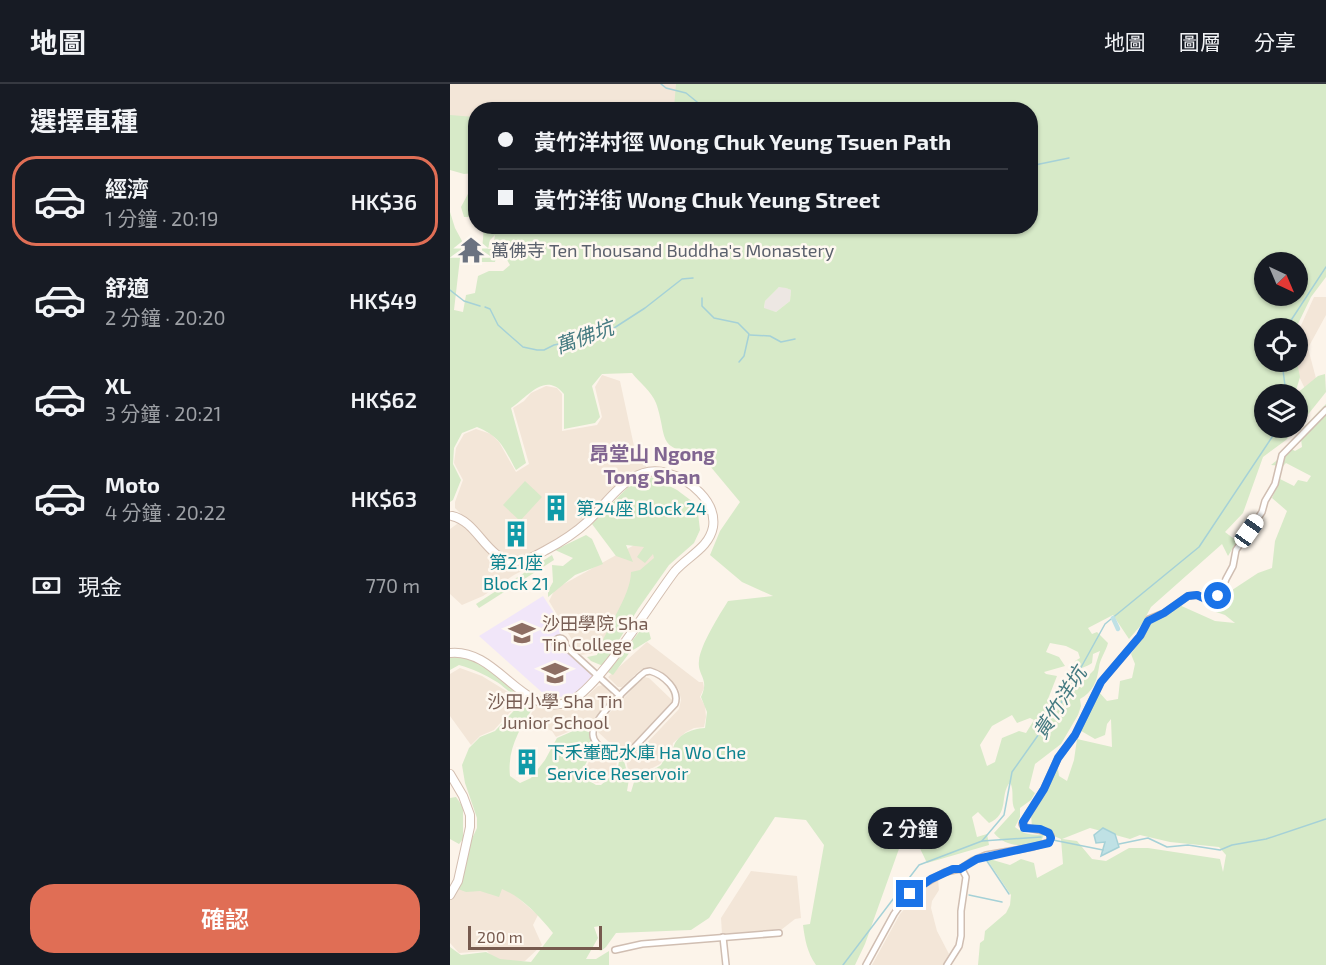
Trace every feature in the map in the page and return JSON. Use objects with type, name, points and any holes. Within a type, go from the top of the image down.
[{"type":"street","points":[[866,965],[894,914],[910,894],[938,875],[953,869],[960,869],[986,855],[1033,848],[1049,842],[1051,836],[1048,832],[1024,828],[1022,824],[1044,789],[1058,758],[1075,735],[1101,682],[1140,636],[1149,619],[1164,613],[1188,596],[1197,595],[1210,601],[1217,598],[1233,567],[1237,549],[1260,516],[1265,501],[1274,486],[1281,457],[1311,423],[1326,410]]},
{"type":"street","points":[[450,653],[462,653],[476,657],[527,694],[548,704],[561,704],[576,699],[599,676],[675,571],[708,540],[713,517],[710,505],[704,497],[686,482],[667,472],[653,471],[643,472],[625,483],[589,521],[566,539],[530,559],[507,560],[497,556],[461,519],[452,516]]},
{"type":"street","points":[[564,645],[620,696]]},
{"type":"street","points":[[650,671],[659,674],[675,691],[676,700],[672,708],[630,753],[616,757],[608,754],[595,742],[592,733],[597,721],[620,696],[645,672],[650,671]]},
{"type":"street","points":[[450,774],[470,815],[470,827],[458,881],[450,895]]},
{"type":"street","points":[[946,965],[959,946],[961,936],[961,911],[966,877],[960,869]]},
{"type":"street","points":[[615,950],[642,944],[778,933]]},
{"type":"street","points":[[723,937],[726,965]]},
{"type":"shaded area","points":[[450,84],[676,84],[682,102],[468,102],[468,138],[450,144]]},
{"type":"shaded area","points":[[779,287],[791,290],[790,301],[776,312],[764,309],[765,301]]},
{"type":"shaded area","points":[[1314,297],[1326,297],[1326,315],[1308,348],[1308,318],[1304,318]]},
{"type":"shaded area","points":[[1308,348],[1318,386],[1309,397],[1308,384],[1303,384],[1297,372],[1308,372]]},
{"type":"shaded area","points":[[602,375],[620,381],[634,446],[647,468],[635,472],[616,487],[572,531],[557,541],[521,558],[504,556],[455,508],[463,480],[454,463],[456,448],[464,434],[476,429],[491,434],[499,442],[516,472],[529,464],[513,408],[531,393],[546,386],[557,388],[562,394],[562,431],[597,425],[602,417],[595,387]]},
{"type":"shaded area","points":[[457,524],[463,525],[495,560],[502,564],[520,568],[540,559],[541,561],[514,575],[483,596],[462,605],[450,594],[450,529]]},
{"type":"shaded area","points":[[647,538],[666,543],[601,652],[581,655],[549,601],[555,589]]},
{"type":"shaded area","points":[[543,596],[565,630],[550,642],[557,651],[569,652],[594,676],[571,696],[545,695],[479,636]]},
{"type":"shaded area","points":[[647,642],[699,682],[703,682],[704,688],[700,697],[705,706],[706,717],[704,727],[686,732],[673,743],[672,750],[660,764],[636,780],[630,779],[626,760],[643,747],[679,709],[681,700],[676,686],[656,669],[648,668],[639,671],[622,687],[618,687],[608,677]]},
{"type":"shaded area","points":[[460,668],[482,676],[521,700],[494,730],[480,736],[471,745],[450,716],[450,674]]},
{"type":"shaded area","points":[[644,677],[649,678],[672,700],[672,704],[627,751],[621,753],[598,732],[599,724]]},
{"type":"shaded area","points":[[603,685],[612,693],[613,700],[594,719],[589,730],[580,727],[556,737],[552,731],[541,729],[529,719],[535,705],[567,710],[576,706],[598,686]]},
{"type":"shaded area","points":[[596,746],[609,759],[617,761],[616,769],[601,782],[595,783],[588,779],[585,770]]},
{"type":"shaded area","points":[[751,871],[797,876],[801,918],[795,919],[781,930],[722,934],[721,918]]},
{"type":"shaded area","points":[[466,872],[511,892],[538,915],[533,925],[542,945],[525,961],[495,960],[487,951],[459,953],[450,943],[450,900],[460,888]]},
{"type":"shaded area","points":[[938,879],[939,890],[932,901],[931,908],[937,931],[949,954],[943,965],[872,965],[900,914],[920,892]]},
{"type":"green space","points":[[676,84],[1326,84],[1326,277],[1308,303],[1308,252],[1254,252],[1254,306],[1307,306],[1301,318],[1254,318],[1254,372],[1299,372],[1300,377],[1298,384],[1254,384],[1254,438],[1288,438],[1263,457],[1243,513],[1225,532],[1237,541],[1228,556],[1222,544],[1151,607],[1142,624],[1129,639],[1113,615],[1088,628],[1092,634],[1097,632],[1108,643],[1096,681],[1088,693],[1080,699],[1081,706],[1078,715],[1061,744],[1035,764],[1029,788],[1035,793],[1031,800],[1020,808],[1020,817],[1015,827],[1028,834],[1044,835],[1040,843],[1015,845],[998,838],[994,833],[1015,810],[1010,782],[1000,815],[989,823],[978,812],[972,817],[977,837],[987,834],[989,845],[927,863],[914,836],[926,826],[910,818],[865,944],[855,965],[816,965],[813,960],[807,946],[803,925],[810,924],[824,845],[806,820],[775,817],[709,918],[691,930],[616,933],[601,951],[599,950],[602,937],[600,926],[594,927],[598,938],[586,959],[596,959],[609,951],[609,965],[450,965],[450,947],[461,955],[486,952],[500,959],[531,962],[553,933],[523,902],[502,889],[499,897],[480,891],[466,892],[458,889],[468,847],[477,828],[477,818],[465,783],[462,765],[469,748],[480,737],[495,731],[523,701],[534,706],[519,731],[513,748],[510,776],[520,783],[531,778],[545,760],[557,738],[580,728],[589,732],[590,739],[595,746],[583,769],[585,778],[596,785],[601,785],[617,771],[619,762],[624,761],[629,779],[627,791],[631,792],[634,782],[661,765],[680,737],[689,731],[705,728],[707,712],[701,697],[704,681],[699,666],[700,654],[728,601],[773,596],[742,582],[710,555],[720,531],[740,502],[700,454],[686,452],[669,445],[663,433],[654,399],[632,373],[602,374],[592,386],[600,417],[595,423],[564,429],[564,394],[550,385],[537,388],[511,408],[526,463],[516,470],[501,444],[492,435],[477,427],[462,433],[454,448],[453,464],[461,480],[450,502],[450,212],[462,241],[454,310],[463,312],[466,295],[475,293],[478,276],[489,271],[503,271],[510,265],[493,247],[495,235],[490,240],[488,249],[493,252],[490,256],[496,257],[495,262],[481,262],[483,234],[1038,234],[1038,102],[674,102]],"holes":[[[779,287],[791,290],[790,301],[776,312],[764,308],[765,301]],[[1050,643],[1066,646],[1078,652],[1080,658],[1075,661],[1072,674],[1092,663],[1093,654],[1100,651],[1094,670],[1084,680],[1082,688],[1078,686],[1078,679],[1083,676],[1078,673],[1061,682],[1054,698],[1048,699],[1057,676],[1044,672],[1065,666],[1059,657],[1046,652]],[[1012,715],[1017,723],[1030,718],[1034,720],[1026,733],[1019,731],[1002,738],[995,762],[987,766],[980,745],[992,726]]]},
{"type":"green space","points":[[450,115],[468,116],[468,174],[450,170]]},
{"type":"green space","points":[[468,194],[468,217],[464,217],[461,207]]},
{"type":"green space","points":[[1325,374],[1326,392],[1308,414],[1308,384],[1318,376]]},
{"type":"green space","points":[[1326,404],[1326,965],[978,965],[980,943],[984,940],[985,931],[1006,913],[1011,895],[986,858],[1010,865],[1021,859],[1034,863],[1037,878],[1063,864],[1061,839],[1032,827],[1031,815],[1057,762],[1059,776],[1067,781],[1074,760],[1077,739],[1112,747],[1111,719],[1107,724],[1105,735],[1095,739],[1076,728],[1099,692],[1107,701],[1118,699],[1120,681],[1132,678],[1135,664],[1131,654],[1155,618],[1177,604],[1215,621],[1235,623],[1225,615],[1216,612],[1223,596],[1258,573],[1272,568],[1275,541],[1287,511],[1272,498],[1280,479],[1294,486],[1298,480],[1307,482],[1311,476],[1286,463],[1283,466],[1271,465],[1281,457],[1286,446],[1295,451],[1302,447],[1301,438],[1308,438],[1308,423]],"holes":[[[1090,828],[1130,839],[1140,835],[1170,842],[1219,847],[1226,855],[1223,872],[1220,859],[1148,848],[1129,848],[1106,861],[1092,859],[1077,841],[1062,839]]]},
{"type":"green space","points":[[652,477],[677,490],[697,505],[700,530],[694,543],[669,565],[638,609],[603,666],[587,657],[597,655],[627,591],[631,572],[640,570],[654,558],[653,554],[645,563],[637,557],[644,547],[626,545],[633,562],[616,556],[592,524],[628,487]]},
{"type":"green space","points":[[525,481],[542,497],[520,521],[503,505]]},
{"type":"green space","points":[[586,535],[592,539],[603,564],[575,575],[548,597],[548,591],[553,582],[552,565],[563,566],[573,558],[555,550]]},
{"type":"green space","points":[[552,555],[554,560],[479,608],[476,604]]},
{"type":"green space","points":[[648,628],[651,639],[630,652],[613,675],[608,672],[639,632]]},
{"type":"green space","points":[[450,657],[467,657],[478,662],[516,689],[518,695],[469,668],[459,665],[450,670]]},
{"type":"green space","points":[[456,797],[463,807],[463,839],[459,844],[450,839],[450,798]]},
{"type":"water","points":[[1103,828],[1115,834],[1119,847],[1101,856],[1105,842],[1096,843],[1094,835]]},
{"type":"waterway","points":[[661,84],[666,88],[686,93],[697,102]]},
{"type":"waterway","points":[[1038,164],[1069,158]]},
{"type":"waterway","name":"黃竹洋坑","points":[[1293,318],[1326,267]]},
{"type":"waterway","name":"萬佛坑","points":[[485,307],[490,309],[498,325],[523,347],[544,350],[554,345],[581,339],[598,331],[614,328],[645,308],[682,279],[693,278]]},
{"type":"waterway","points":[[450,290],[464,301],[480,306]]},
{"type":"waterway","points":[[702,298],[702,306],[714,318],[738,323],[749,334],[744,356],[739,362]]},
{"type":"waterway","points":[[750,335],[770,336],[781,342],[795,339]]},
{"type":"waterway","name":"黃竹洋坑","points":[[1283,372],[1285,384]]},
{"type":"waterway","name":"黃竹洋坑","points":[[843,965],[919,865],[982,841],[1004,815],[1012,772],[1063,700],[1105,624],[1199,547],[1271,438]]},
{"type":"waterway","points":[[1113,618],[1118,629]]},
{"type":"waterway","points":[[1119,844],[1148,838],[1167,847],[1188,845],[1220,850],[1232,845],[1266,839],[1326,819]]},
{"type":"waterway","points":[[982,841],[1041,837]]},
{"type":"waterway","points":[[1053,840],[1103,850]]},
{"type":"waterway","points":[[985,858],[1009,894]]},
{"type":"waterway","points":[[969,895],[1002,902]]},
{"type":"place","name":"萬佛寺 Ten Thousand Buddha's Monastery","points":[[471,250]]},
{"type":"place","name":"第24座 Block 24","points":[[556,508]]},
{"type":"place","name":"第21座 Block 21","points":[[516,534]]},
{"type":"place","name":"沙田學院 Sha Tin College","points":[[522,633]]},
{"type":"place","name":"沙田小學 Sha Tin Junior School","points":[[555,673]]},
{"type":"place","name":"下禾輋配水庫 Ha Wo Che Service Reservoir","points":[[527,762]]},
{"type":"district","name":"昂堂山 Ngong Tong Shan","points":[[652,464]]},
{"type":"route","points":[[910,894],[931,879],[953,869],[960,869],[986,855],[1033,848],[1049,843],[1051,836],[1049,833],[1040,829],[1024,828],[1023,822],[1044,789],[1058,758],[1075,735],[1104,679],[1140,636],[1149,619],[1164,613],[1191,595],[1197,595],[1210,601],[1215,600],[1218,596]]}]
